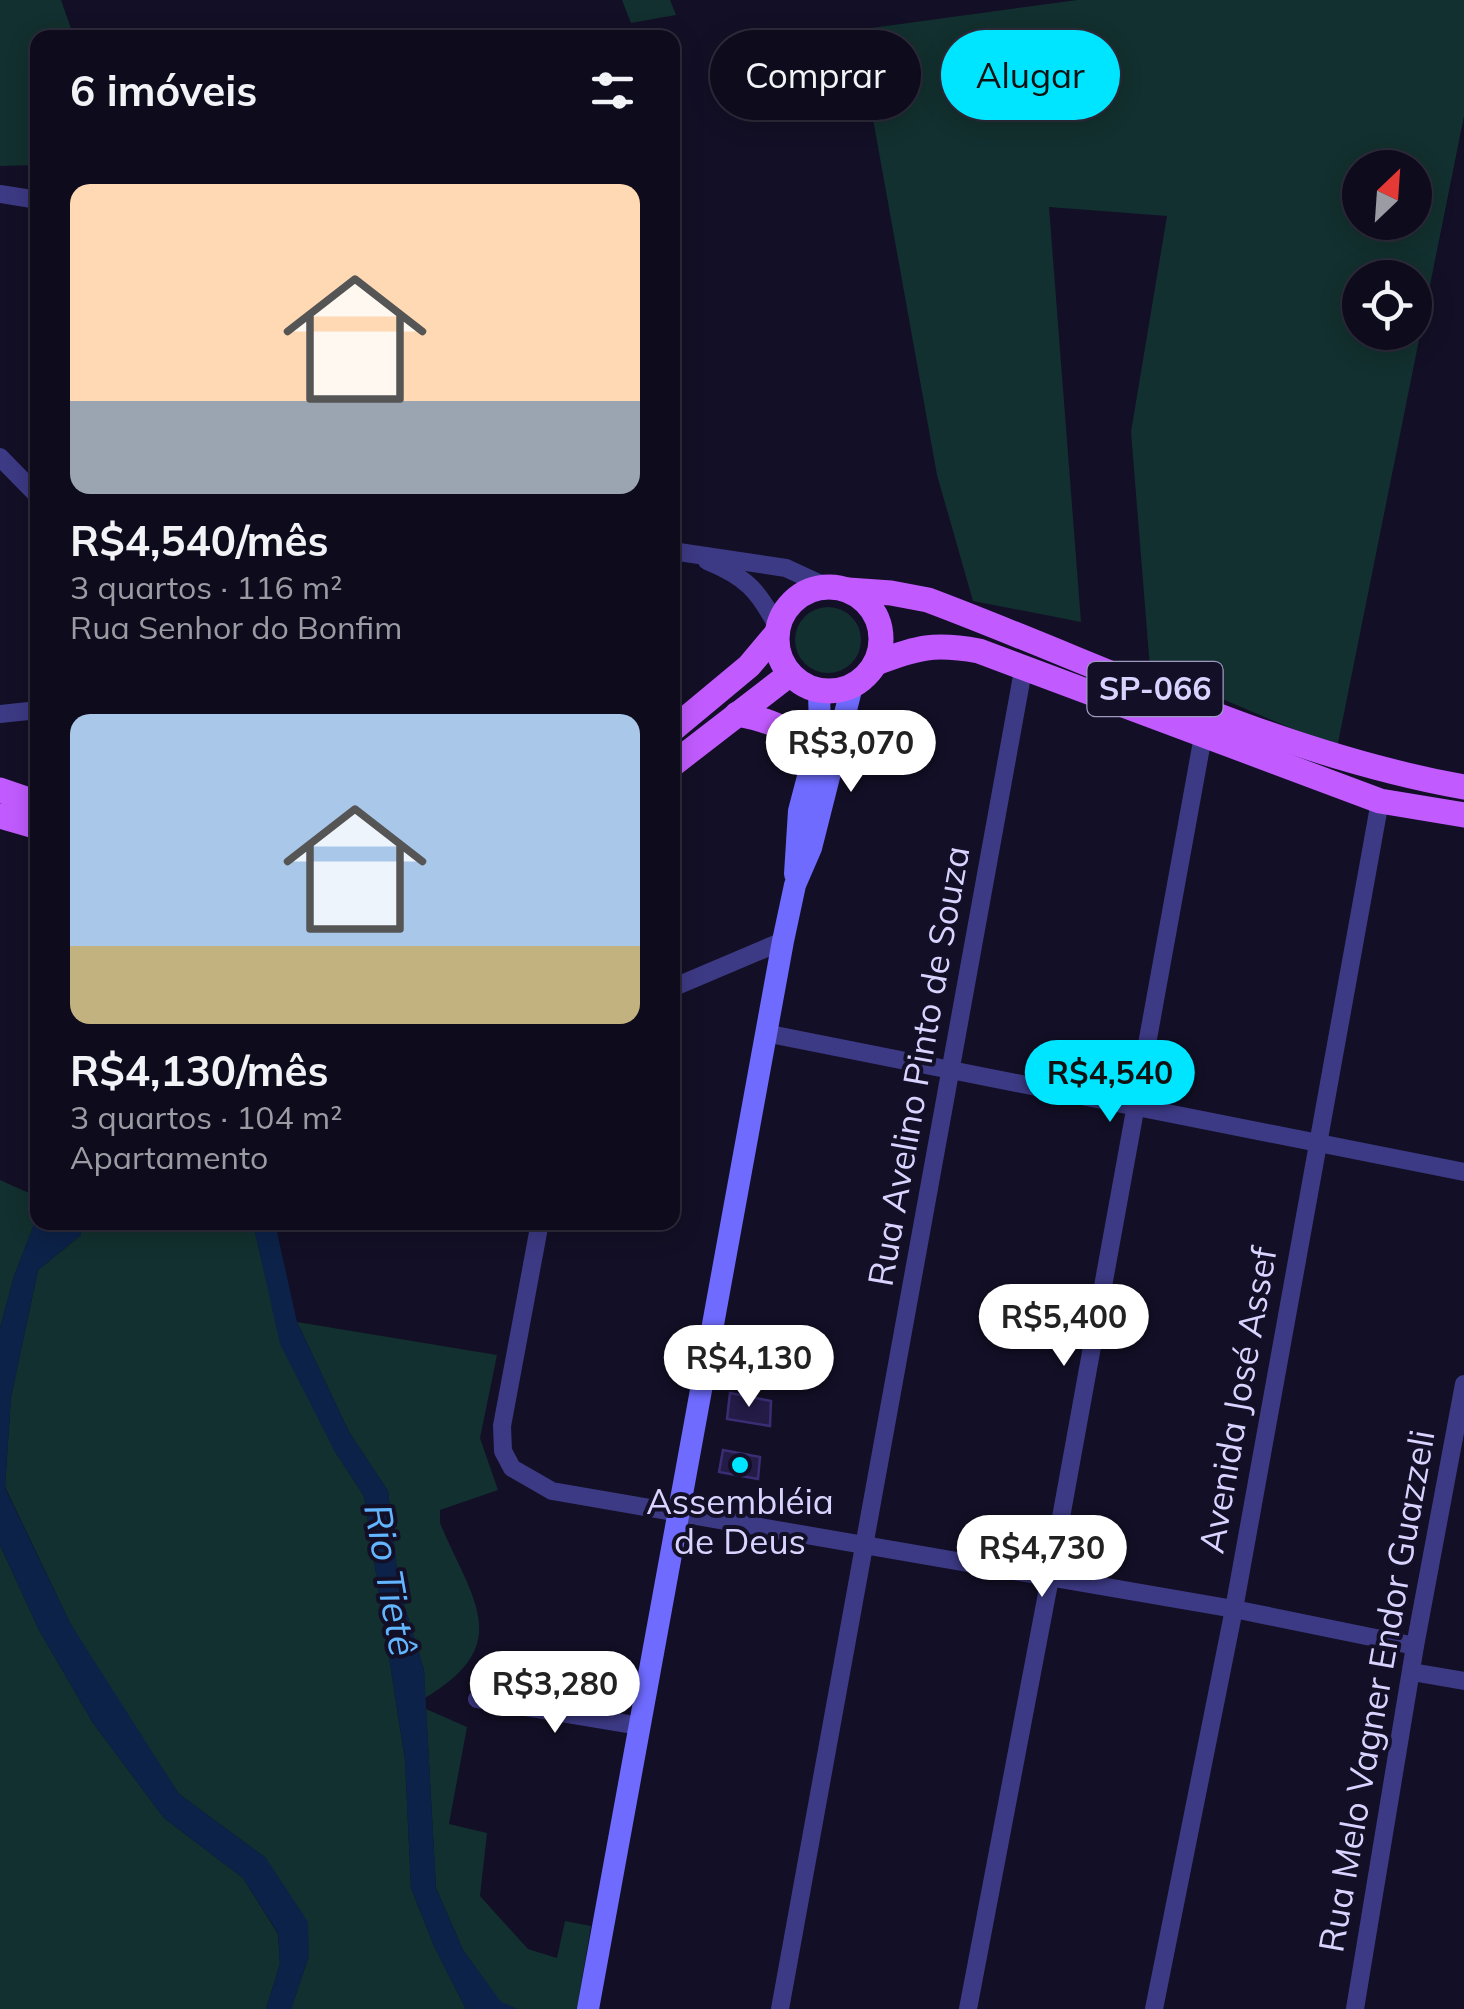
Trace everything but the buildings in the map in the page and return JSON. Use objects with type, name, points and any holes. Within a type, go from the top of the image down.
[{"type":"main road","points":[[680,723],[749,666],[777,630],[784,611],[795,598],[810,590],[838,588],[863,599],[874,612],[881,646],[876,663],[866,676],[852,686],[819,691],[790,674],[778,656],[777,630]]},
{"type":"main road","name":"SP-066","points":[[838,588],[928,600],[1328,754],[1401,776],[1464,787]]},
{"type":"main road","name":"SP-066","points":[[876,663],[906,651],[941,644],[978,651],[1380,801],[1464,815]]},
{"type":"main road","points":[[680,759],[790,674]]},
{"type":"main road","points":[[795,885],[811,848],[852,686]]},
{"type":"main road","points":[[588,2009],[795,885],[799,811],[820,731],[819,691]]},
{"type":"main road","points":[[736,714],[780,725],[798,739],[813,759]]},
{"type":"main road","points":[[0,790],[30,799]]},
{"type":"main road","points":[[0,816],[30,824]]},
{"type":"street","points":[[0,194],[30,199]]},
{"type":"street","points":[[0,458],[30,488]]},
{"type":"street","points":[[680,552],[786,568],[838,588]]},
{"type":"street","points":[[680,552],[746,580],[764,602],[777,630]]},
{"type":"street","name":"Rua Avelino Pinto de Souza","points":[[780,2009],[1024,665]]},
{"type":"street","points":[[0,714],[30,711]]},
{"type":"street","points":[[968,2009],[1203,736]]},
{"type":"street","name":"Avenida José Assef","points":[[1154,2009],[1234,1609],[1380,801]]},
{"type":"street","points":[[680,985],[783,941]]},
{"type":"street","points":[[765,1034],[1464,1172]]},
{"type":"street","points":[[539,1230],[502,1426],[503,1450],[512,1468],[552,1491],[1234,1609],[1415,1646]]},
{"type":"street","name":"Rua Melo Vagner Endor Guazzeli","points":[[1355,2009],[1415,1646],[1464,1384]]},
{"type":"street","points":[[1412,1672],[1464,1682]]},
{"type":"street","points":[[477,1699],[640,1726]]},
{"type":"green space","points":[[0,0],[61,0],[72,30],[30,30],[30,165],[0,166]]},
{"type":"green space","points":[[622,0],[670,0],[676,15],[631,23]]},
{"type":"green space","points":[[1077,0],[1464,0],[1464,116],[1432,275],[1432,260],[1342,260],[1342,350],[1417,350],[1337,748],[1150,668],[1131,432],[1167,216],[1049,207],[1081,622],[973,601],[937,475],[873,120],[921,120],[921,30],[857,30]]},
{"type":"green space","points":[[828,607],[851,617],[861,640],[851,663],[828,673],[805,663],[795,640],[805,617]]},
{"type":"green space","points":[[0,1180],[30,1193],[32,1230],[0,1328]]},
{"type":"green space","points":[[80,1230],[255,1230],[267,1283],[334,1450],[364,1496],[405,1760],[411,1888],[434,1946],[466,2009],[291,2009],[309,1956],[266,1858],[179,1794],[70,1623],[5,1487],[11,1397],[38,1270],[81,1235]]},
{"type":"green space","points":[[297,1322],[497,1355],[480,1438],[498,1490],[440,1510],[440,1523],[473,1598],[479,1619],[478,1639],[470,1659],[453,1678],[425,1698],[424,1670],[399,1588],[388,1491],[349,1432]]},
{"type":"green space","points":[[0,1545],[39,1630],[93,1723],[164,1818],[243,1878],[278,1934],[280,1964],[266,2009],[0,2009]]},
{"type":"green space","points":[[426,1709],[467,1727],[449,1824],[487,1833],[480,1896],[528,1949],[557,1958],[565,1921],[591,1926],[577,2009],[517,2009],[501,2003],[463,1950],[436,1888]]},
{"type":"water","points":[[32,1230],[80,1230],[81,1235],[38,1270],[11,1397],[5,1488],[70,1623],[179,1794],[266,1858],[308,1922],[309,1956],[291,2009],[266,2009],[280,1964],[278,1933],[243,1878],[164,1818],[93,1723],[39,1630],[0,1545],[0,1328]]},
{"type":"water","name":"Rio Tietê","points":[[255,1230],[277,1230],[297,1322],[349,1432],[388,1491],[399,1588],[424,1670],[436,1888],[463,1950],[501,2002],[517,2009],[466,2009],[434,1946],[411,1888],[405,1760],[364,1496],[334,1450],[280,1344]]},
{"type":"place","name":"Assembléia de Deus","points":[[740,1465]]}]
